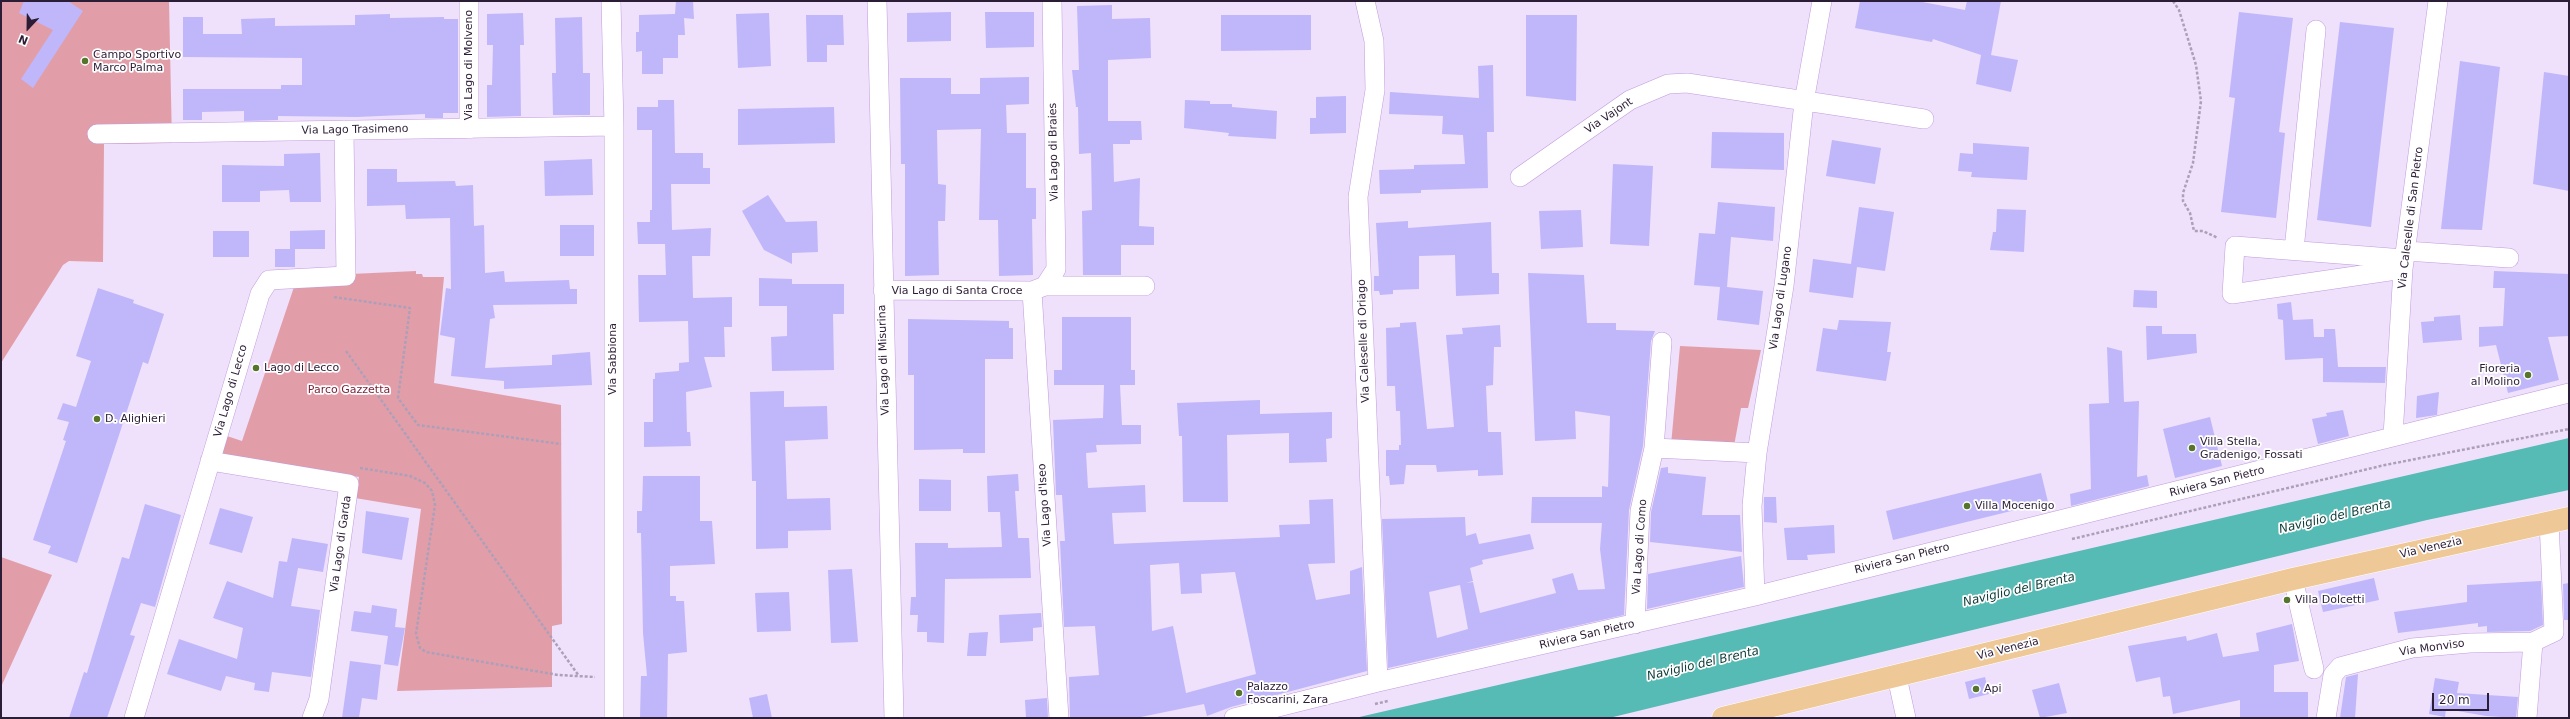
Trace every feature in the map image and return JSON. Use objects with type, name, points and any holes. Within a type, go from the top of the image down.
[{"type":"main road","name":"Via Venezia","points":[[1723,718],[1897,677],[2293,579],[2559,520]]},
{"type":"street","name":"Via Lago di Molveno","points":[[469,1],[469,129]]},
{"type":"street","name":"Via Sabbiona","points":[[612,1],[614,126],[614,718]]},
{"type":"street","name":"Via Lago di Misurina","points":[[877,1],[894,718]]},
{"type":"street","name":"Via Lago di Braies","points":[[1038,289],[1056,269],[1052,1]]},
{"type":"street","name":"Via Caleselle di Oriago","points":[[1365,1],[1374,41],[1375,90],[1358,197],[1378,682]]},
{"type":"street","name":"Via Lago di Lugano","points":[[1756,596],[1752,506],[1757,453],[1784,286],[1804,102],[1822,1]]},
{"type":"street","name":"Via Caleselle di San Pietro","points":[[2393,436],[2405,260],[2438,1]]},
{"type":"street","points":[[2294,250],[2316,30]]},
{"type":"street","name":"Via Vajont","points":[[1520,177],[1630,100],[1668,84],[1687,83],[1804,102],[1924,119]]},
{"type":"street","name":"Via Lago Trasimeno","points":[[97,134],[614,126]]},
{"type":"street","name":"Via Lago di Lecco","points":[[134,718],[260,294],[269,280],[346,276],[344,130]]},
{"type":"street","points":[[2405,260],[2232,294],[2235,246],[2405,260],[2509,258]]},
{"type":"street","name":"Via Lago di Santa Croce","points":[[883,290],[1038,289],[1145,286]]},
{"type":"street","name":"Via Lago d'Iseo","points":[[1038,289],[1059,718]]},
{"type":"street","name":"Via Lago di Como","points":[[1635,624],[1640,511],[1654,448],[1662,342]]},
{"type":"street","name":"Riviera San Pietro","points":[[1234,718],[1378,682],[1756,596],[2569,393]]},
{"type":"street","points":[[1654,448],[1757,453]]},
{"type":"street","name":"Via Lago di Garda","points":[[210,461],[349,484],[319,699],[312,718]]},
{"type":"street","points":[[2527,718],[2533,642],[2554,632],[2559,520]]},
{"type":"street","points":[[2293,579],[2314,669]]},
{"type":"street","name":"Via Monviso","points":[[2326,718],[2334,675],[2340,668],[2412,648],[2470,643],[2533,642]]},
{"type":"street","points":[[1897,677],[1906,718]]},
{"type":"path","points":[[2173,1],[2179,10],[2196,65],[2201,101],[2193,163],[2183,194],[2183,201],[2190,213],[2194,231],[2203,231],[2235,246]]},
{"type":"path","points":[[332,297],[410,308],[398,398],[418,425],[561,444]]},
{"type":"path","points":[[346,351],[580,676]]},
{"type":"path","points":[[355,467],[410,476],[425,482],[432,491],[434,505],[416,634],[420,648],[426,652],[558,675],[613,678]]},
{"type":"green space","name":"Campo Sportivo Marco Palma","points":[[1,1],[169,1],[172,143],[104,144],[103,262],[69,261],[63,265],[1,363]]},
{"type":"green space","name":"Parco Gazzetta","points":[[416,271],[416,274],[422,274],[423,277],[444,277],[434,383],[561,405],[562,624],[552,626],[552,687],[397,691],[421,509],[355,498],[359,477],[221,454],[227,436],[242,441],[294,287],[351,274]]},
{"type":"green space","points":[[1680,346],[1761,350],[1748,408],[1741,408],[1734,446],[1671,445]]},
{"type":"green space","points":[[1,557],[52,575],[1,687]]},
{"type":"water","name":"Naviglio del Brenta","points":[[2569,438],[2569,490],[2427,520],[1609,718],[1355,718]]},
{"type":"building","points":[[24,1],[68,1],[83,11],[33,88],[21,79],[53,30],[19,13]]},
{"type":"building","points":[[676,1],[693,1],[694,19],[684,18],[685,35],[678,35],[678,58],[663,58],[663,74],[642,74],[642,51],[636,52],[636,32],[639,32],[639,15],[675,14]]},
{"type":"building","points":[[1860,1],[1917,1],[1965,10],[1967,1],[2001,1],[1991,55],[2018,60],[2011,92],[1976,84],[1981,55],[1933,39],[1932,42],[1855,28]]},
{"type":"building","points":[[1112,5],[1112,19],[1150,18],[1151,58],[1108,60],[1108,121],[1141,121],[1142,140],[1130,140],[1130,144],[1113,144],[1114,182],[1140,178],[1139,226],[1154,227],[1154,245],[1121,245],[1121,275],[1083,275],[1082,211],[1092,210],[1091,153],[1079,154],[1078,107],[1076,107],[1072,70],[1079,70],[1077,6]]},
{"type":"building","points":[[951,12],[951,41],[907,42],[907,13]]},
{"type":"building","points":[[985,12],[1034,12],[1034,47],[986,48]]},
{"type":"building","points":[[2239,12],[2293,18],[2279,132],[2285,133],[2276,218],[2221,212],[2235,98],[2229,97]]},
{"type":"building","points":[[523,13],[524,45],[520,45],[521,116],[487,117],[487,85],[492,85],[493,45],[487,45],[487,14]]},
{"type":"building","points":[[769,13],[771,66],[738,68],[736,14]]},
{"type":"building","points":[[390,14],[390,18],[444,17],[444,19],[458,19],[458,113],[443,113],[443,118],[425,118],[425,114],[357,117],[278,116],[278,120],[244,121],[244,111],[202,112],[202,120],[183,120],[183,89],[281,89],[281,85],[302,85],[302,58],[183,57],[183,17],[203,17],[203,34],[242,34],[241,19],[275,18],[275,26],[355,25],[355,15]]},
{"type":"building","points":[[806,15],[843,15],[844,45],[827,45],[827,62],[807,62]]},
{"type":"building","points":[[1221,15],[1311,15],[1311,50],[1221,51]]},
{"type":"building","points":[[1526,15],[1577,15],[1576,101],[1526,96]]},
{"type":"building","points":[[582,17],[583,73],[590,73],[590,115],[553,115],[552,73],[556,73],[555,18]]},
{"type":"building","points":[[2340,22],[2394,28],[2371,227],[2317,220]]},
{"type":"building","points":[[2460,61],[2500,67],[2482,230],[2441,229]]},
{"type":"building","points":[[1493,65],[1494,132],[1487,132],[1488,188],[1421,190],[1421,193],[1380,194],[1379,170],[1414,169],[1414,165],[1465,164],[1463,135],[1442,134],[1443,116],[1389,114],[1390,92],[1479,98],[1478,66]]},
{"type":"building","points":[[2544,72],[2569,76],[2569,191],[2533,184]]},
{"type":"building","points":[[1029,77],[1029,104],[1006,105],[1007,133],[1026,133],[1026,188],[1036,188],[1036,219],[1032,219],[1033,275],[999,276],[998,220],[979,220],[981,129],[937,130],[938,184],[946,185],[945,221],[938,221],[939,275],[905,276],[905,164],[901,164],[900,78],[951,78],[951,94],[980,94],[980,78]]},
{"type":"building","points":[[1346,96],[1346,133],[1310,134],[1310,118],[1316,118],[1316,97]]},
{"type":"building","points":[[658,100],[674,100],[675,153],[703,153],[703,168],[710,168],[710,184],[671,184],[672,230],[711,228],[710,256],[692,256],[693,298],[732,297],[732,327],[724,327],[725,357],[704,357],[712,387],[686,392],[687,432],[690,432],[691,446],[644,447],[644,422],[653,422],[653,379],[655,379],[655,373],[679,371],[679,363],[689,362],[688,321],[639,322],[638,275],[666,275],[665,244],[638,244],[637,222],[650,222],[650,210],[652,210],[652,130],[637,130],[637,107],[658,107]]},
{"type":"building","points":[[1185,100],[1210,101],[1210,104],[1232,104],[1232,107],[1277,111],[1276,139],[1228,136],[1229,133],[1184,128]]},
{"type":"building","points":[[834,107],[835,143],[738,145],[738,109]]},
{"type":"building","points":[[1712,132],[1784,133],[1784,170],[1711,168]]},
{"type":"building","points":[[1832,140],[1881,148],[1875,184],[1826,176]]},
{"type":"building","points":[[1973,143],[2029,147],[2027,180],[1971,177],[1972,172],[1958,171],[1960,153],[1973,154]]},
{"type":"building","points":[[320,153],[321,202],[290,202],[289,190],[260,191],[260,202],[222,202],[222,165],[284,166],[284,154]]},
{"type":"building","points":[[592,159],[593,195],[545,196],[544,161]]},
{"type":"building","points":[[1613,164],[1653,166],[1649,246],[1610,244]]},
{"type":"building","points":[[367,169],[397,169],[397,182],[455,181],[456,186],[473,185],[474,226],[484,225],[485,273],[504,271],[505,282],[569,280],[570,289],[577,289],[577,304],[493,305],[495,318],[490,319],[485,368],[552,365],[552,355],[590,352],[592,385],[504,389],[504,381],[451,376],[455,338],[440,335],[446,288],[451,289],[450,218],[406,219],[405,205],[367,206]]},
{"type":"building","points":[[768,195],[786,222],[817,221],[818,252],[792,253],[792,264],[764,250],[742,211]]},
{"type":"building","points":[[1718,202],[1775,207],[1773,241],[1731,237],[1727,287],[1763,291],[1759,325],[1717,320],[1720,287],[1694,285],[1699,233],[1715,234]]},
{"type":"building","points":[[1859,207],[1894,212],[1885,271],[1857,267],[1853,298],[1809,292],[1813,259],[1851,264]]},
{"type":"building","points":[[1997,209],[2026,210],[2024,252],[1990,250],[1993,232],[1996,232]]},
{"type":"building","points":[[1581,210],[1583,247],[1541,249],[1539,211]]},
{"type":"building","points":[[1408,221],[1408,228],[1491,222],[1492,273],[1499,273],[1499,294],[1456,296],[1455,255],[1419,256],[1419,289],[1393,290],[1393,294],[1380,295],[1379,291],[1374,291],[1374,276],[1379,276],[1376,223]]},
{"type":"building","points":[[560,225],[594,225],[594,256],[560,256]]},
{"type":"building","points":[[325,230],[325,249],[290,249],[290,231]]},
{"type":"building","points":[[213,231],[249,231],[249,257],[213,257]]},
{"type":"building","points":[[275,249],[295,249],[295,267],[275,267]]},
{"type":"building","points":[[2494,271],[2569,274],[2569,336],[2548,337],[2559,380],[2508,393],[2496,345],[2479,347],[2479,327],[2503,326],[2505,288],[2493,288]]},
{"type":"building","points":[[1528,273],[1584,275],[1587,323],[1616,323],[1616,330],[1655,331],[1651,341],[1643,446],[1629,510],[1624,615],[1388,668],[1382,519],[1465,517],[1466,536],[1476,533],[1479,544],[1530,534],[1534,549],[1482,560],[1483,564],[1470,568],[1473,581],[1466,583],[1473,582],[1480,613],[1556,593],[1552,579],[1573,573],[1578,590],[1605,589],[1600,549],[1602,523],[1531,523],[1532,497],[1602,497],[1602,486],[1608,487],[1610,416],[1575,411],[1576,439],[1535,441]],"holes":[[[1460,585],[1468,629],[1437,638],[1429,592]]]},
{"type":"building","points":[[759,278],[792,279],[792,284],[844,284],[844,314],[833,314],[834,370],[772,371],[771,337],[787,336],[787,306],[759,306]]},
{"type":"building","points":[[98,288],[134,300],[133,303],[164,314],[148,364],[143,362],[77,563],[48,553],[51,546],[33,540],[66,441],[63,440],[69,422],[57,419],[63,403],[76,407],[91,361],[76,356]]},
{"type":"building","points":[[2134,290],[2157,291],[2157,308],[2133,307]]},
{"type":"building","points":[[2291,302],[2293,320],[2313,319],[2314,337],[2324,337],[2324,329],[2335,329],[2338,367],[2386,367],[2385,383],[2323,382],[2323,358],[2285,360],[2283,320],[2278,319],[2277,304]]},
{"type":"building","points":[[2460,315],[2462,340],[2423,343],[2421,322],[2434,321],[2434,317]]},
{"type":"building","points":[[1062,317],[1131,317],[1131,370],[1135,370],[1135,385],[1120,385],[1122,425],[1141,425],[1141,444],[1096,445],[1097,452],[1086,453],[1088,488],[1145,485],[1146,512],[1112,513],[1114,544],[1280,537],[1279,525],[1310,524],[1309,500],[1333,499],[1335,563],[1308,564],[1316,600],[1350,594],[1350,571],[1362,567],[1367,671],[1231,707],[1207,716],[1204,704],[1136,718],[1070,718],[1069,677],[1099,675],[1095,626],[1064,627],[1060,541],[1065,541],[1062,495],[1056,495],[1053,420],[1103,418],[1104,385],[1054,385],[1054,370],[1062,370]],"holes":[[[1179,563],[1181,594],[1202,593],[1201,574],[1235,572],[1256,674],[1186,693],[1173,626],[1152,631],[1150,565]]]},
{"type":"building","points":[[908,319],[1009,321],[1009,328],[1013,328],[1013,359],[985,359],[985,453],[963,453],[963,449],[914,450],[914,375],[908,375]]},
{"type":"building","points":[[1839,320],[1891,322],[1887,352],[1891,352],[1886,381],[1816,371],[1823,328],[1837,330]]},
{"type":"building","points":[[1416,322],[1427,429],[1454,427],[1446,335],[1463,334],[1462,328],[1500,325],[1501,347],[1494,347],[1493,385],[1486,386],[1488,432],[1501,432],[1503,475],[1478,476],[1478,470],[1437,472],[1436,465],[1406,465],[1404,484],[1390,485],[1389,476],[1386,476],[1386,450],[1399,450],[1399,445],[1401,445],[1400,411],[1396,411],[1395,386],[1387,386],[1386,328],[1400,327],[1400,323]]},
{"type":"building","points":[[2146,326],[2162,326],[2162,334],[2196,334],[2197,353],[2147,360]]},
{"type":"building","points":[[2107,347],[2122,351],[2124,402],[2139,401],[2137,477],[2147,475],[2149,486],[2071,506],[2070,494],[2091,489],[2089,404],[2109,403]]},
{"type":"building","points":[[784,391],[784,407],[827,406],[828,439],[785,441],[787,499],[830,498],[831,530],[788,531],[788,548],[756,549],[756,481],[752,481],[750,392]]},
{"type":"building","points":[[2439,392],[2437,415],[2416,418],[2417,396]]},
{"type":"building","points":[[1260,400],[1260,414],[1332,412],[1332,438],[1326,439],[1327,462],[1289,463],[1289,433],[1227,435],[1228,502],[1183,502],[1182,436],[1179,436],[1177,403]]},
{"type":"building","points":[[2343,410],[2349,436],[2318,444],[2312,419],[2327,416],[2326,413]]},
{"type":"building","name":"Villa Stella, Gradenigo, Fossati","points":[[2210,417],[2222,466],[2175,478],[2163,429]]},
{"type":"building","points":[[1668,467],[1668,473],[1706,477],[1702,515],[1740,515],[1742,552],[1650,542],[1651,512],[1661,468]]},
{"type":"building","name":"Villa Mocenigo","points":[[2041,473],[2048,502],[1893,540],[1886,511]]},
{"type":"building","points":[[1018,474],[1019,491],[1015,491],[1018,538],[1029,538],[1031,578],[945,579],[944,643],[927,642],[927,632],[917,632],[918,615],[910,615],[911,597],[916,597],[915,543],[948,543],[948,548],[1002,547],[1000,512],[988,512],[987,476]]},
{"type":"building","points":[[643,476],[700,476],[700,521],[712,521],[715,564],[670,566],[670,596],[676,596],[676,601],[684,601],[687,652],[668,654],[667,718],[640,718],[641,676],[647,676],[643,633],[641,533],[637,533],[637,511],[642,511]]},
{"type":"building","points":[[919,479],[951,480],[951,511],[919,511]]},
{"type":"building","points":[[1764,497],[1776,497],[1777,523],[1764,522]]},
{"type":"building","points":[[145,504],[181,515],[155,607],[141,603],[130,635],[135,636],[107,718],[69,718],[84,672],[87,673],[122,557],[129,559]]},
{"type":"building","points":[[220,508],[253,517],[242,553],[209,544]]},
{"type":"building","points":[[366,511],[409,518],[402,560],[362,553]]},
{"type":"building","points":[[1834,525],[1835,553],[1807,555],[1808,560],[1787,560],[1784,528]]},
{"type":"building","points":[[292,538],[328,544],[323,572],[298,568],[291,606],[320,610],[311,677],[272,672],[269,692],[254,690],[255,683],[226,676],[221,691],[167,674],[179,639],[237,659],[243,628],[213,618],[227,581],[273,598],[279,561],[287,562]]},
{"type":"building","points":[[1741,556],[1744,587],[1647,609],[1648,574]]},
{"type":"building","points":[[852,569],[858,642],[831,643],[828,570]]},
{"type":"building","points":[[2374,578],[2379,600],[2323,612],[2318,591]]},
{"type":"building","points":[[2541,581],[2543,625],[2530,631],[2487,632],[2487,626],[2478,627],[2478,623],[2398,633],[2394,612],[2467,602],[2467,585]]},
{"type":"building","points":[[2569,583],[2569,620],[2564,620],[2563,584]]},
{"type":"building","points":[[789,592],[791,631],[757,632],[755,593]]},
{"type":"building","points":[[372,605],[397,609],[395,627],[405,628],[398,666],[384,664],[388,636],[351,631],[354,611],[371,613]]},
{"type":"building","points":[[1041,613],[1042,627],[1033,628],[1033,641],[1000,643],[999,615]]},
{"type":"building","points":[[2292,624],[2299,661],[2274,665],[2274,692],[2308,692],[2308,718],[2240,718],[2240,700],[2173,714],[2170,696],[2163,697],[2160,677],[2136,682],[2128,646],[2186,636],[2187,641],[2217,633],[2223,657],[2259,651],[2256,633]]},
{"type":"building","points":[[988,632],[986,656],[967,656],[969,633]]},
{"type":"building","points":[[350,661],[381,665],[377,700],[362,698],[359,718],[342,718]]},
{"type":"building","points":[[2358,674],[2355,718],[2340,718],[2346,677]]},
{"type":"building","points":[[1985,677],[1989,694],[1969,699],[1965,682]]},
{"type":"building","points":[[2435,678],[2459,682],[2457,693],[2518,697],[2516,718],[2486,716],[2446,709],[2445,717],[2429,714]]},
{"type":"building","points":[[2059,683],[2067,713],[2040,718],[2032,690]]},
{"type":"building","points":[[767,694],[772,718],[753,718],[749,698]]},
{"type":"building","points":[[1047,698],[1048,718],[1026,718],[1025,700]]},
{"type":"place","name":"Campo Sportivo Marco Palma","points":[[85,61]]},
{"type":"place","name":"Lago di Lecco","points":[[256,368]]},
{"type":"place","name":"Fioreria al Molino","points":[[2528,375]]},
{"type":"place","name":"D. Alighieri","points":[[97,419]]},
{"type":"place","name":"Villa Stella, Gradenigo, Fossati","points":[[2192,448]]},
{"type":"place","name":"Villa Mocenigo","points":[[1967,506]]},
{"type":"place","name":"Villa Dolcetti","points":[[2287,600]]},
{"type":"place","name":"Api","points":[[1976,689]]},
{"type":"place","name":"Palazzo Foscarini, Zara","points":[[1239,693]]}]
